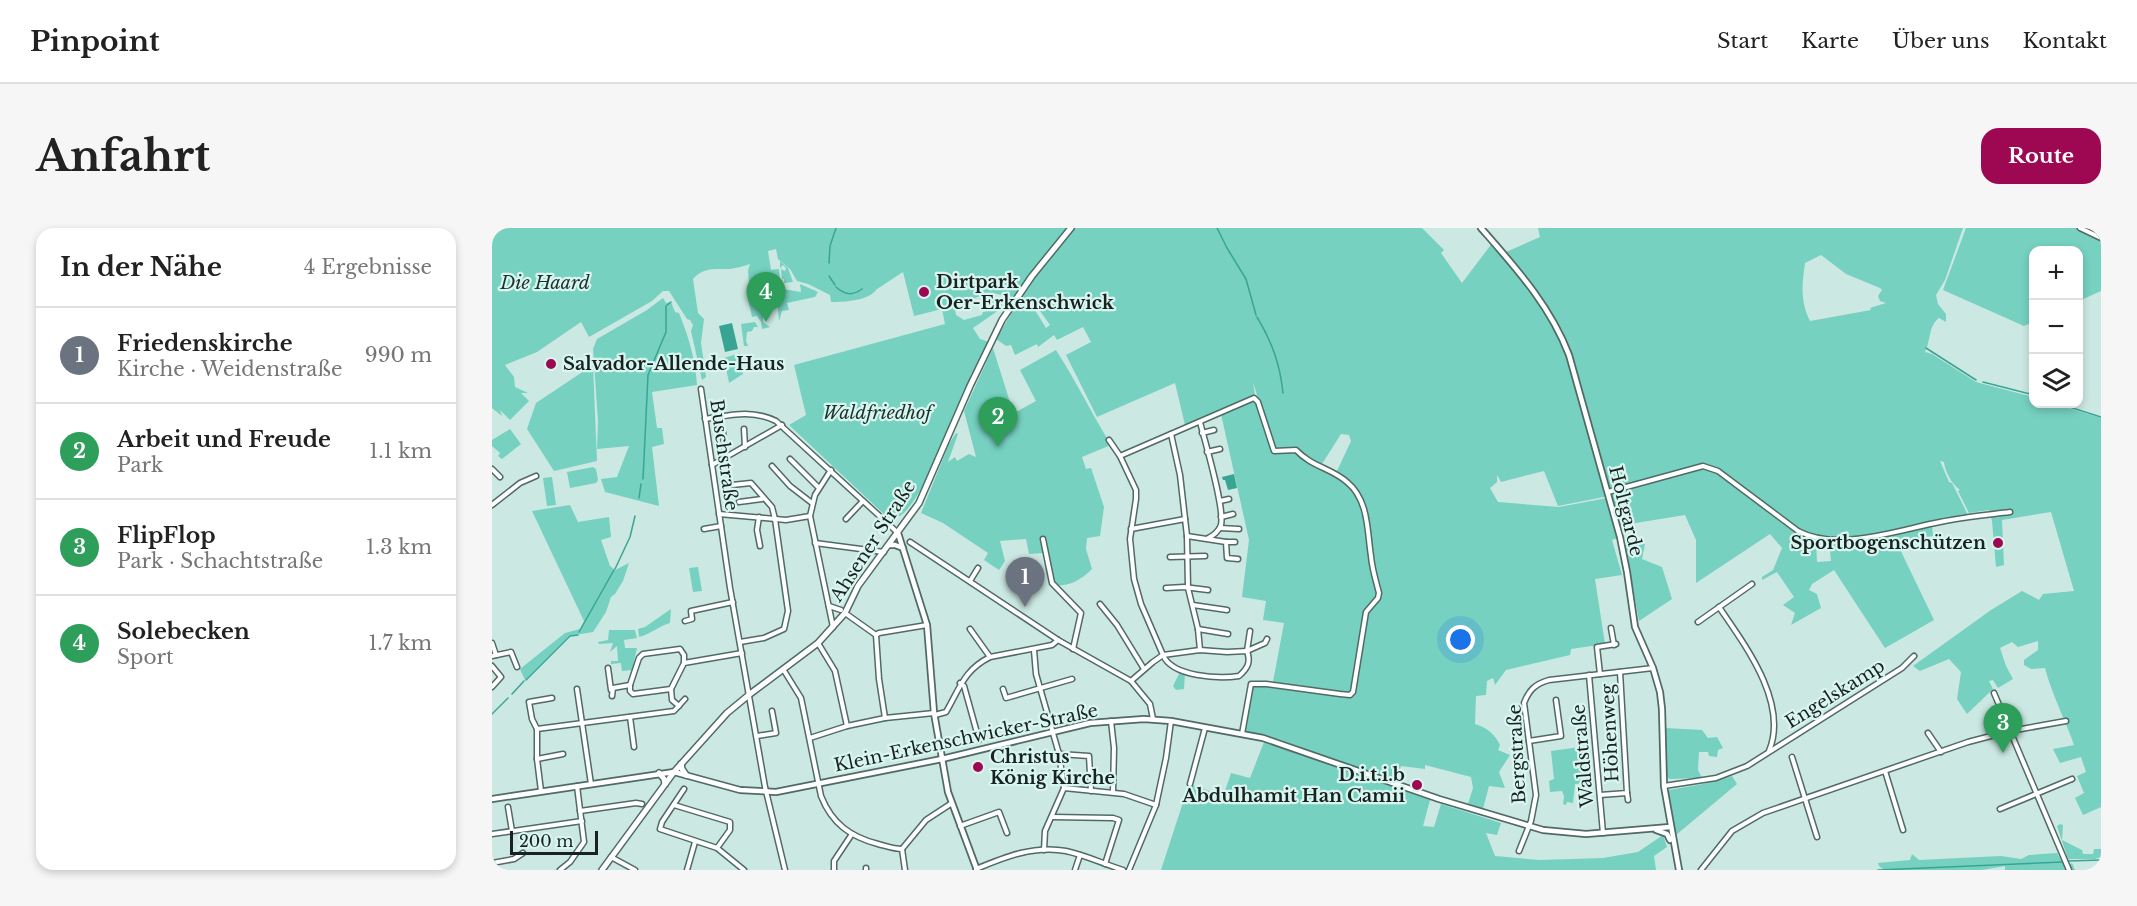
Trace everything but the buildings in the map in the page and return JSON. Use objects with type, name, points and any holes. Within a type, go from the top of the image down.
[{"type":"main road","name":"Ahsener Straße","points":[[602,870],[674,772],[727,713],[818,643],[833,627],[858,586],[921,499],[970,386],[1002,320],[1032,276],[1071,228]]},
{"type":"main road","points":[[681,764],[686,775]]},
{"type":"main road","points":[[660,773],[665,785]]},
{"type":"street","name":"Holtgarde","points":[[1481,228],[1543,303],[1558,328],[1569,354],[1628,572],[1635,627],[1653,668],[1662,709],[1664,786],[1679,870]]},
{"type":"street","points":[[2080,228],[2101,238]]},
{"type":"street","name":"Buschstraße","points":[[701,389],[733,602],[766,793],[785,870]]},
{"type":"street","points":[[1120,456],[1252,399],[1257,399],[1274,451],[1296,450],[1308,462],[1334,473],[1352,486],[1364,510],[1369,525],[1370,554],[1379,593],[1378,598],[1365,612],[1355,688],[1352,693],[1340,694],[1251,684],[1242,734]]},
{"type":"street","points":[[705,419],[754,413],[766,415],[782,425],[898,533],[927,625],[935,714],[952,803],[976,869],[1016,853],[1044,850],[1065,851],[1123,870]]},
{"type":"street","points":[[1200,422],[1220,501],[1220,528]]},
{"type":"street","points":[[712,465],[782,425]]},
{"type":"street","points":[[744,429],[745,447]]},
{"type":"street","points":[[1202,433],[1214,430]]},
{"type":"street","points":[[723,432],[725,458]]},
{"type":"street","points":[[1171,434],[1180,475],[1187,536],[1188,588],[1198,629],[1200,650]]},
{"type":"street","points":[[1109,440],[1120,456],[1136,490],[1130,550],[1135,584],[1163,655],[1169,663],[1197,675],[1220,678],[1241,675],[1248,666],[1250,658],[1247,651],[1250,631]]},
{"type":"street","points":[[1207,452],[1220,449]]},
{"type":"street","points":[[790,459],[819,488]]},
{"type":"street","points":[[772,466],[790,486],[812,503]]},
{"type":"street","points":[[1608,492],[1707,466],[1718,471],[1798,531],[1808,536],[1827,540],[1857,538],[1959,518],[2010,512]]},
{"type":"street","points":[[492,469],[500,477]]},
{"type":"street","points":[[831,470],[812,503],[810,516],[833,627]]},
{"type":"street","points":[[492,505],[520,483],[536,476]]},
{"type":"street","points":[[732,485],[751,483],[772,507],[788,611],[784,629],[764,638],[740,642]]},
{"type":"street","points":[[739,502],[763,498]]},
{"type":"street","points":[[1220,501],[1229,499]]},
{"type":"street","points":[[846,519],[863,501]]},
{"type":"street","points":[[719,514],[775,519],[810,516]]},
{"type":"street","points":[[1221,517],[1233,514]]},
{"type":"street","points":[[759,517],[757,530],[760,546]]},
{"type":"street","points":[[1131,529],[1185,519]]},
{"type":"street","name":"Buschstraße","points":[[704,529],[721,526]]},
{"type":"street","points":[[1208,538],[1220,528],[1239,529]]},
{"type":"street","points":[[1187,536],[1235,542]]},
{"type":"street","points":[[1043,539],[1052,583],[1081,613],[1073,649]]},
{"type":"street","points":[[910,542],[1058,640],[1131,681],[1150,704],[1153,720]]},
{"type":"street","points":[[1226,542],[1227,558],[1238,559]]},
{"type":"street","points":[[815,543],[884,552]]},
{"type":"street","points":[[889,546],[895,545],[903,548]]},
{"type":"street","points":[[1170,557],[1205,556]]},
{"type":"street","points":[[970,581],[978,568]]},
{"type":"street","points":[[1698,622],[1752,584]]},
{"type":"street","points":[[1166,588],[1208,590]]},
{"type":"street","points":[[685,621],[694,619],[690,609],[733,602]]},
{"type":"street","points":[[1100,604],[1117,625],[1144,669]]},
{"type":"street","points":[[1193,605],[1227,610]]},
{"type":"street","points":[[828,606],[843,612],[876,635]]},
{"type":"street","points":[[1719,607],[1749,652],[1765,684],[1773,712],[1774,727],[1773,741],[1768,752]]},
{"type":"street","points":[[876,635],[927,625]]},
{"type":"street","points":[[1600,674],[1596,647],[1615,644],[1611,628]]},
{"type":"street","points":[[970,629],[990,657]]},
{"type":"street","points":[[1198,629],[1228,634]]},
{"type":"street","points":[[876,635],[885,718]]},
{"type":"street","points":[[1131,681],[1163,655],[1200,650],[1247,651],[1265,643],[1267,639]]},
{"type":"street","points":[[810,738],[847,726],[885,718],[946,712],[964,676],[982,661],[990,657],[1034,650],[1052,645],[1058,640]]},
{"type":"street","points":[[492,643],[494,656],[511,652],[517,667]]},
{"type":"street","points":[[818,643],[835,671],[847,726]]},
{"type":"street","points":[[680,649],[684,655],[684,663],[671,689],[633,694],[630,691],[639,658],[643,654],[680,649]]},
{"type":"street","points":[[1034,650],[1036,674],[1059,754],[1063,790],[1045,831],[1044,850]]},
{"type":"street","points":[[684,663],[742,653]]},
{"type":"street","name":"Engelskamp","points":[[1664,786],[1699,782],[1747,766],[1902,668],[1914,656]]},
{"type":"street","points":[[492,666],[501,677],[492,687]]},
{"type":"street","points":[[608,668],[612,693],[613,688],[630,685]]},
{"type":"street","name":"Bergstraße","points":[[1519,851],[1529,827],[1536,795],[1524,703],[1532,688],[1549,680],[1653,668]]},
{"type":"street","points":[[783,669],[801,698],[819,784],[828,812],[836,822],[863,840],[902,849]]},
{"type":"street","name":"Höhenweg","points":[[1620,672],[1628,800]]},
{"type":"street","name":"Waldstraße","points":[[1589,675],[1603,834]]},
{"type":"street","points":[[1003,689],[1006,698],[1072,679]]},
{"type":"street","points":[[960,683],[964,686],[979,740]]},
{"type":"street","points":[[578,689],[591,784]]},
{"type":"street","points":[[671,689],[672,700],[679,706]]},
{"type":"street","points":[[1994,693],[2069,870]]},
{"type":"street","points":[[541,791],[537,759],[537,729],[532,719],[529,702],[552,698]]},
{"type":"street","points":[[537,729],[674,711],[685,699]]},
{"type":"street","points":[[1529,741],[1561,736],[1556,700]]},
{"type":"street","points":[[757,736],[776,733],[771,711]]},
{"type":"street","points":[[630,717],[634,747]]},
{"type":"street","points":[[1111,720],[1114,748],[1113,792]]},
{"type":"street","name":"Klein-Erkenschwicker-Straße","points":[[492,799],[674,772],[740,790],[766,793],[942,759],[1052,731],[1111,720],[1153,720],[1171,721],[1242,734],[1287,745],[1411,790],[1529,827],[1557,833],[1603,834],[1670,829]]},
{"type":"street","points":[[1129,870],[1156,805],[1171,721]]},
{"type":"street","points":[[1701,870],[1732,831],[1746,821],[1804,798],[1941,752],[2010,731],[2066,721]]},
{"type":"street","points":[[1190,784],[1205,728]]},
{"type":"street","points":[[1928,734],[1941,752]]},
{"type":"street","points":[[537,759],[563,754]]},
{"type":"street","points":[[1059,754],[1089,756],[1091,791]]},
{"type":"street","points":[[1792,757],[1817,837]]},
{"type":"street","points":[[1885,771],[1903,830]]},
{"type":"street","points":[[2000,809],[2072,779]]},
{"type":"street","points":[[560,870],[570,862],[584,842],[577,786]]},
{"type":"street","points":[[684,789],[662,822],[660,829],[717,848],[744,870]]},
{"type":"street","points":[[1063,790],[1113,792],[1137,797],[1156,805]]},
{"type":"street","name":"Höhenweg","points":[[1600,795],[1627,793]]},
{"type":"street","points":[[905,870],[902,849],[926,820],[952,803]]},
{"type":"street","points":[[580,811],[642,804]]},
{"type":"street","points":[[674,805],[730,822],[730,830],[717,848]]},
{"type":"street","points":[[508,807],[512,831]]},
{"type":"street","points":[[960,826],[999,812],[1007,833]]},
{"type":"street","points":[[1052,817],[1119,820],[1105,864]]},
{"type":"street","points":[[492,834],[582,821]]},
{"type":"street","name":"Klein-Erkenschwicker-Straße","points":[[1650,830],[1670,829]]},
{"type":"street","points":[[1660,830],[1667,834],[1674,848]]},
{"type":"street","points":[[834,870],[834,861],[852,834]]},
{"type":"street","points":[[687,870],[695,842]]},
{"type":"street","points":[[492,862],[514,859],[522,854]]},
{"type":"street","points":[[1075,870],[1080,855]]},
{"type":"street","points":[[611,857],[635,870]]},
{"type":"green space","points":[[492,228],[1422,228],[1444,250],[1441,253],[1462,283],[1493,242],[1533,289],[1531,282],[1506,252],[1540,237],[1538,228],[1963,228],[1945,280],[1936,295],[1938,304],[1946,314],[1946,322],[1939,318],[1935,321],[1925,352],[1932,354],[1976,382],[2029,396],[2029,408],[2068,408],[2101,418],[2101,807],[2083,815],[2075,798],[2084,793],[2077,776],[2086,772],[2081,757],[2060,763],[2053,749],[2074,745],[2045,668],[2031,669],[2024,665],[2024,660],[2038,650],[2038,641],[2018,647],[2012,642],[2000,648],[2013,679],[1998,688],[1993,680],[1989,681],[1993,689],[1967,714],[1957,699],[1961,672],[1949,659],[1920,671],[1913,666],[1991,610],[2022,591],[2039,600],[2043,594],[2074,591],[2051,512],[2002,520],[2004,565],[1996,567],[1989,510],[1969,513],[1958,491],[1960,490],[1949,477],[1944,462],[1940,461],[1969,517],[1932,525],[1933,536],[1896,541],[1934,620],[1885,648],[1834,570],[1812,584],[1809,590],[1817,594],[1821,608],[1791,625],[1795,613],[1783,605],[1794,597],[1777,572],[1762,580],[1762,577],[1773,570],[1782,548],[1770,534],[1696,583],[1696,540],[1685,515],[1617,526],[1609,496],[1558,506],[1544,471],[1501,482],[1497,475],[1497,482],[1490,488],[1498,502],[1559,507],[1607,498],[1618,538],[1612,540],[1622,575],[1595,579],[1605,644],[1571,649],[1570,655],[1506,670],[1495,685],[1493,678],[1487,681],[1486,695],[1476,696],[1475,724],[1493,734],[1500,745],[1498,750],[1510,755],[1499,772],[1505,788],[1489,786],[1483,809],[1468,804],[1473,788],[1471,777],[1425,765],[1425,769],[1401,766],[1396,780],[1281,740],[1245,732],[1252,687],[1273,682],[1284,623],[1263,620],[1266,601],[1242,597],[1249,540],[1221,414],[1252,399],[1256,401],[1272,453],[1274,452],[1253,382],[1255,396],[1185,425],[1175,383],[1097,417],[1066,355],[1091,342],[1083,327],[1057,340],[1054,335],[1038,347],[1037,344],[1015,355],[1011,345],[1006,346],[996,339],[1016,306],[1026,301],[1030,302],[1046,328],[1050,325],[1030,297],[1022,299],[992,293],[954,304],[956,315],[964,320],[982,315],[983,312],[989,310],[992,298],[1004,301],[999,310],[973,328],[980,339],[989,342],[971,374],[968,386],[964,390],[927,479],[907,509],[898,517],[896,514],[888,518],[789,425],[806,415],[794,365],[945,324],[942,309],[914,316],[903,272],[868,296],[856,300],[831,302],[830,295],[797,281],[790,269],[778,259],[776,249],[768,251],[771,270],[779,269],[780,279],[772,289],[762,289],[765,295],[770,291],[764,297],[760,312],[766,311],[767,316],[763,317],[763,322],[770,327],[762,329],[757,316],[752,317],[748,299],[750,297],[748,270],[750,264],[701,272],[693,279],[698,313],[704,319],[701,343],[706,377],[702,380],[691,331],[693,325],[669,291],[663,291],[652,301],[589,337],[581,322],[537,352],[505,365],[514,377],[515,387],[528,393],[521,393],[529,401],[510,420],[500,410],[502,416],[492,408]],"holes":[[[1821,255],[1846,274],[1880,288],[1882,290],[1878,296],[1880,301],[1886,303],[1870,308],[1871,310],[1810,321],[1803,293],[1805,263]],[[1341,434],[1349,435],[1351,441],[1337,471],[1322,464]],[[1771,512],[1808,536],[1829,541],[1831,561],[1817,562],[1816,540],[1803,536]]]},
{"type":"green space","points":[[1966,228],[2082,228],[2101,239],[2101,291],[2083,299],[2083,246],[2029,246],[2029,324],[2024,326],[1943,290]]},
{"type":"green space","points":[[780,261],[788,268],[793,282],[784,283],[781,269],[785,271],[786,268],[783,265],[780,268]]},
{"type":"green space","points":[[800,284],[818,292],[815,297],[787,303],[789,310],[782,311],[779,321],[777,297],[784,295],[783,289],[801,292]]},
{"type":"green space","points":[[663,298],[666,303],[671,302],[675,312],[679,313],[691,348],[697,385],[652,392],[657,428],[662,428],[664,444],[652,447],[659,506],[605,492],[601,479],[617,477],[629,446],[597,449],[598,421],[593,349],[597,339]]},
{"type":"green space","points":[[755,322],[758,327],[747,332],[748,346],[744,346],[741,324]]},
{"type":"green space","points":[[993,348],[1014,415],[1036,401],[1020,370],[1056,350],[1111,445],[1082,457],[1086,469],[1091,468],[1104,507],[1100,536],[1087,538],[1086,549],[1092,569],[1072,583],[1050,585],[1043,553],[1029,554],[1026,539],[1000,541],[1005,561],[999,570],[984,560],[988,553],[943,523],[921,513],[949,444],[956,433],[958,434],[948,462],[955,457],[957,461],[969,454],[976,457],[964,411]]},
{"type":"green space","points":[[740,353],[743,374],[729,383],[724,358]]},
{"type":"green space","points":[[593,365],[597,461],[554,471],[527,429],[536,403]]},
{"type":"green space","points":[[510,429],[521,444],[502,459],[498,456],[500,453],[492,446],[492,440]]},
{"type":"green space","points":[[593,467],[596,469],[598,480],[596,483],[570,488],[567,472]]},
{"type":"green space","points":[[552,477],[556,505],[547,506],[543,478]]},
{"type":"green space","points":[[570,505],[578,522],[609,517],[611,537],[601,540],[610,566],[615,570],[629,563],[623,581],[611,597],[606,612],[593,632],[569,636],[525,680],[520,669],[565,633],[580,629],[584,621],[532,511]]},
{"type":"green space","points":[[1645,544],[1642,559],[1662,567],[1672,599],[1639,621],[1625,545]]},
{"type":"green space","points":[[698,567],[702,591],[693,592],[689,568]]},
{"type":"green space","points":[[671,609],[670,623],[639,637],[638,629],[645,627]]},
{"type":"green space","points":[[609,630],[635,630],[637,638],[624,640],[625,648],[637,648],[632,670],[622,671],[621,663],[611,664],[611,661],[618,661],[617,646],[610,652],[613,643],[599,644],[598,642],[608,640]]},
{"type":"green space","points":[[1180,672],[1185,673],[1184,689],[1176,690],[1173,686]]},
{"type":"green space","points":[[1666,728],[1702,730],[1708,738],[1717,737],[1723,748],[1718,750],[1717,757],[1709,756],[1708,752],[1699,752],[1698,770],[1702,778],[1669,779],[1667,776]]},
{"type":"green space","points":[[1264,742],[1430,800],[1423,826],[1434,827],[1441,804],[1501,823],[1497,835],[1486,833],[1495,856],[1539,860],[1603,858],[1638,852],[1663,835],[1667,847],[1654,856],[1656,870],[1161,870],[1189,784],[1216,793],[1220,790],[1225,791],[1231,773],[1250,778]]},
{"type":"green space","points":[[1580,747],[1584,783],[1575,784],[1573,803],[1567,802],[1566,805],[1563,804],[1562,791],[1550,792],[1549,781],[1554,779],[1551,751]]},
{"type":"green space","points":[[1732,776],[1737,784],[1676,835],[1668,801],[1669,790]]},
{"type":"green space","points":[[2063,825],[2062,840],[2082,850],[2083,854],[2093,854],[2094,849],[2101,849],[2101,857],[2068,859],[2057,826]]},
{"type":"green space","points":[[2057,853],[2065,867],[2072,863],[2075,870],[2005,870],[2005,866],[1982,870],[1884,870],[1878,863],[1910,860],[1912,854],[1919,860],[2001,856],[2021,859],[2029,855]]},
{"type":"shaded area","points":[[732,323],[738,349],[725,352],[719,326]]},
{"type":"shaded area","points":[[1234,474],[1237,488],[1228,490],[1222,477]]},
{"type":"waterway","points":[[829,263],[830,246],[836,228]]},
{"type":"waterway","points":[[1217,228],[1246,279],[1256,315]]},
{"type":"waterway","points":[[829,276],[835,285]]},
{"type":"waterway","points":[[836,287],[849,294],[862,289]]},
{"type":"waterway","points":[[643,479],[648,375],[666,332],[666,306],[671,302]]},
{"type":"waterway","points":[[1257,317],[1274,353],[1283,393]]},
{"type":"waterway","points":[[1926,348],[1976,380]]},
{"type":"waterway","points":[[1983,382],[2029,394]]},
{"type":"waterway","points":[[2073,408],[2101,417]]},
{"type":"waterway","points":[[639,498],[641,484]]},
{"type":"waterway","points":[[615,569],[630,537],[635,516]]},
{"type":"waterway","points":[[579,632],[614,570]]},
{"type":"waterway","points":[[526,680],[570,636],[578,635]]},
{"type":"waterway","points":[[512,694],[524,681]]},
{"type":"waterway","points":[[492,714],[508,698]]},
{"type":"waterway","points":[[2068,861],[2101,860]]},
{"type":"waterway","points":[[1878,870],[2063,862]]},
{"type":"place","name":"Dirtpark Oer-Erkenschwick","points":[[924,292]]},
{"type":"place","name":"Solebecken","points":[[766,322]]},
{"type":"place","name":"Salvador-Allende-Haus","points":[[551,364]]},
{"type":"place","name":"Arbeit und Freude","points":[[998,447]]},
{"type":"place","name":"Sportbogenschützen","points":[[1998,543]]},
{"type":"place","name":"Friedenskirche","points":[[1025,607]]},
{"type":"place","name":"FlipFlop","points":[[2003,753]]},
{"type":"place","name":"Christus König Kirche","points":[[978,767]]},
{"type":"place","name":"D.i.t.i.b Abdulhamit Han Camii","points":[[1417,785]]},
{"type":"park label","name":"Die Haard","points":[[545,283]]},
{"type":"park label","name":"Waldfriedhof","points":[[877,413]]}]
